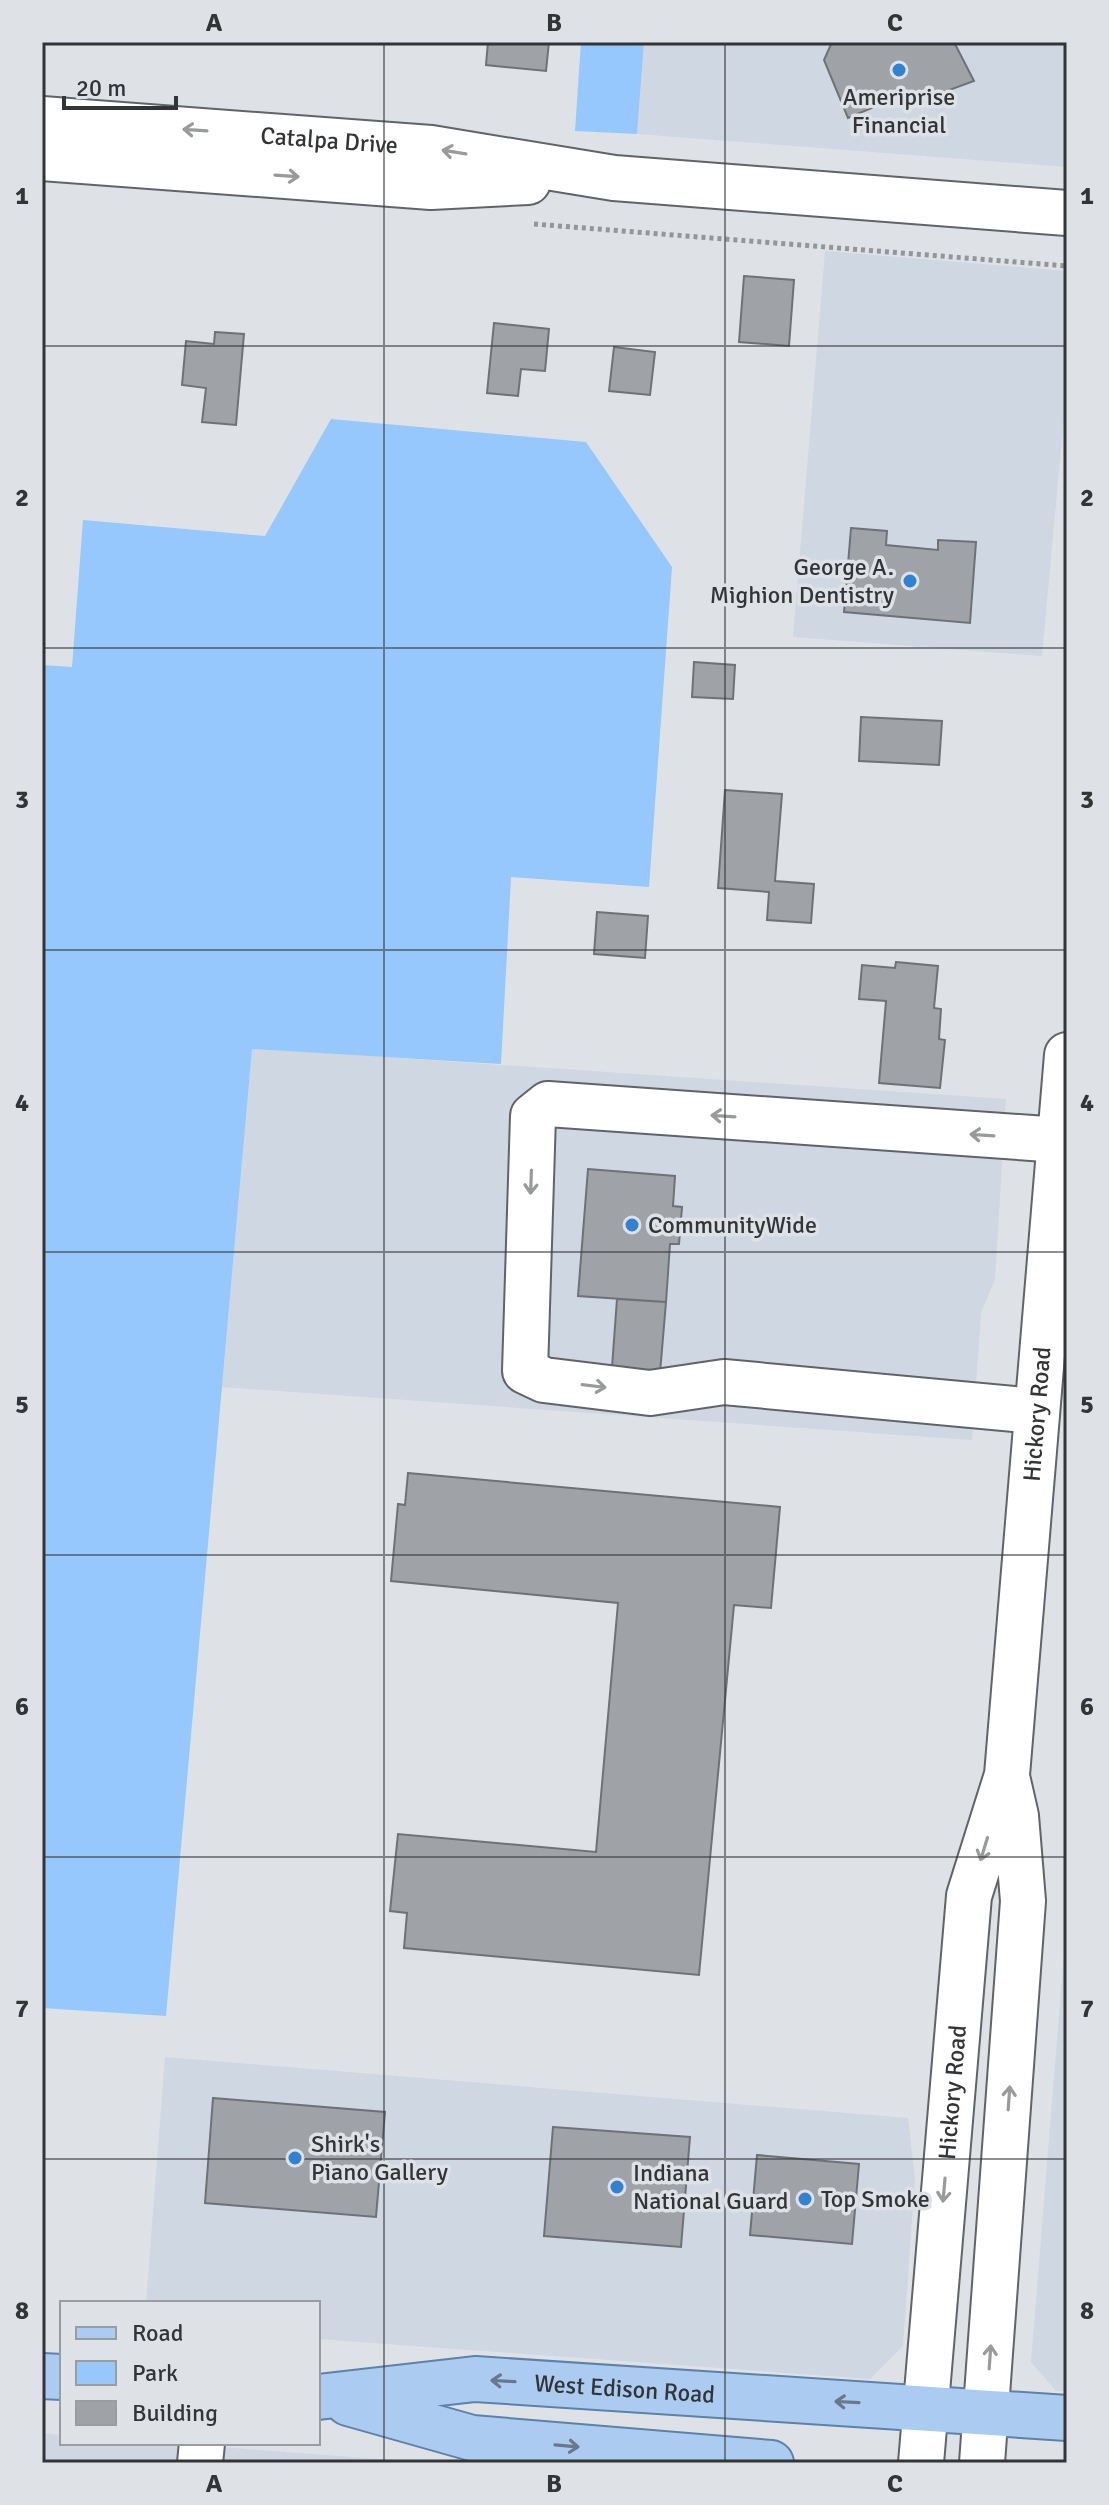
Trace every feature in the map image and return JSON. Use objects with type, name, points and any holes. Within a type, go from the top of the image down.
[{"type":"main road","name":"West Edison Road","points":[[322,2397],[475,2379],[1067,2418]]},
{"type":"main road","name":"West Edison Road","points":[[322,2397],[472,2438],[771,2463]]},
{"type":"street","name":"Catalpa Drive","points":[[42,119],[431,148],[614,178],[1067,213]]},
{"type":"street","name":"Catalpa Drive","points":[[42,158],[431,187],[614,178]]},
{"type":"street","name":"Hickory Road","points":[[921,2463],[969,1896],[1007,1775],[1067,1055]]},
{"type":"street","points":[[1036,1411],[724,1382],[650,1393],[544,1380],[525,1371],[533,1116],[548,1104],[1060,1140]]},
{"type":"street","name":"Hickory Road","points":[[982,2463],[1023,1901],[1016,1816],[1007,1775]]},
{"type":"path","points":[[530,224],[1067,266]]},
{"type":"shaded area","points":[[644,42],[1067,42],[1067,167],[637,134]]},
{"type":"shaded area","points":[[825,251],[1067,271],[1067,384],[1042,656],[793,637]]},
{"type":"shaded area","points":[[252,1048],[1006,1099],[995,1279],[981,1313],[972,1440],[222,1387]]},
{"type":"shaded area","points":[[1067,1916],[1067,2391],[1056,2391],[1031,2362]]},
{"type":"shaded area","points":[[165,2057],[908,2118],[915,2179],[903,2346],[870,2379],[320,2339],[320,2301],[146,2301]]},
{"type":"shaded area","points":[[42,2433],[60,2435],[60,2445],[196,2445],[429,2463],[42,2463]]},
{"type":"green space","points":[[581,42],[644,42],[637,134],[575,131]]},
{"type":"green space","points":[[331,419],[586,442],[672,567],[649,887],[511,877],[501,1064],[252,1049],[166,2016],[42,2008],[42,665],[72,667],[83,520],[265,536]]},
{"type":"building","points":[[488,42],[549,42],[546,71],[486,65]]},
{"type":"building","name":"Ameriprise Financial","points":[[832,42],[954,42],[974,81],[933,96],[922,91],[918,103],[900,96],[848,118],[824,60]]},
{"type":"building","points":[[744,276],[794,280],[789,346],[739,342]]},
{"type":"building","points":[[494,323],[549,329],[545,371],[521,369],[518,396],[487,393]]},
{"type":"building","points":[[215,332],[244,334],[236,425],[202,422],[206,388],[182,385],[186,341],[214,344]]},
{"type":"building","points":[[614,347],[655,352],[650,395],[609,391]]},
{"type":"building","name":"George A. Mighion Dentistry","points":[[851,528],[887,531],[886,545],[938,550],[938,540],[976,542],[970,623],[844,612]]},
{"type":"building","points":[[694,662],[735,665],[733,699],[692,697]]},
{"type":"building","points":[[861,717],[942,721],[939,765],[859,761]]},
{"type":"building","points":[[725,790],[782,794],[775,881],[814,884],[811,923],[767,920],[769,892],[718,888]]},
{"type":"building","points":[[597,912],[648,916],[645,958],[594,954]]},
{"type":"building","points":[[896,962],[938,966],[934,1008],[941,1009],[939,1039],[945,1040],[940,1088],[879,1083],[886,1001],[859,999],[862,965],[895,968]]},
{"type":"building","name":"CommunityWide","points":[[588,1169],[675,1176],[673,1206],[682,1207],[679,1244],[670,1244],[666,1302],[578,1296]]},
{"type":"building","points":[[617,1299],[666,1302],[659,1385],[611,1381]]},
{"type":"building","points":[[408,1473],[780,1507],[771,1608],[734,1605],[699,1975],[404,1948],[407,1913],[390,1911],[398,1834],[596,1852],[618,1603],[391,1581],[398,1504],[405,1505]]},
{"type":"building","name":"Shirk's Piano Gallery","points":[[213,2098],[385,2112],[376,2217],[205,2203]]},
{"type":"building","name":"Indiana National Guard","points":[[553,2127],[690,2137],[681,2247],[544,2236]]},
{"type":"building","name":"Top Smoke","points":[[757,2155],[859,2164],[852,2244],[750,2235]]},
{"type":"place","name":"Ameriprise Financial","points":[[899,70]]},
{"type":"place","name":"George A. Mighion Dentistry","points":[[910,581]]},
{"type":"place","name":"CommunityWide","points":[[632,1225]]},
{"type":"place","name":"Shirk's Piano Gallery","points":[[295,2158]]},
{"type":"place","name":"Indiana National Guard","points":[[617,2187]]},
{"type":"place","name":"Top Smoke","points":[[805,2199]]}]
